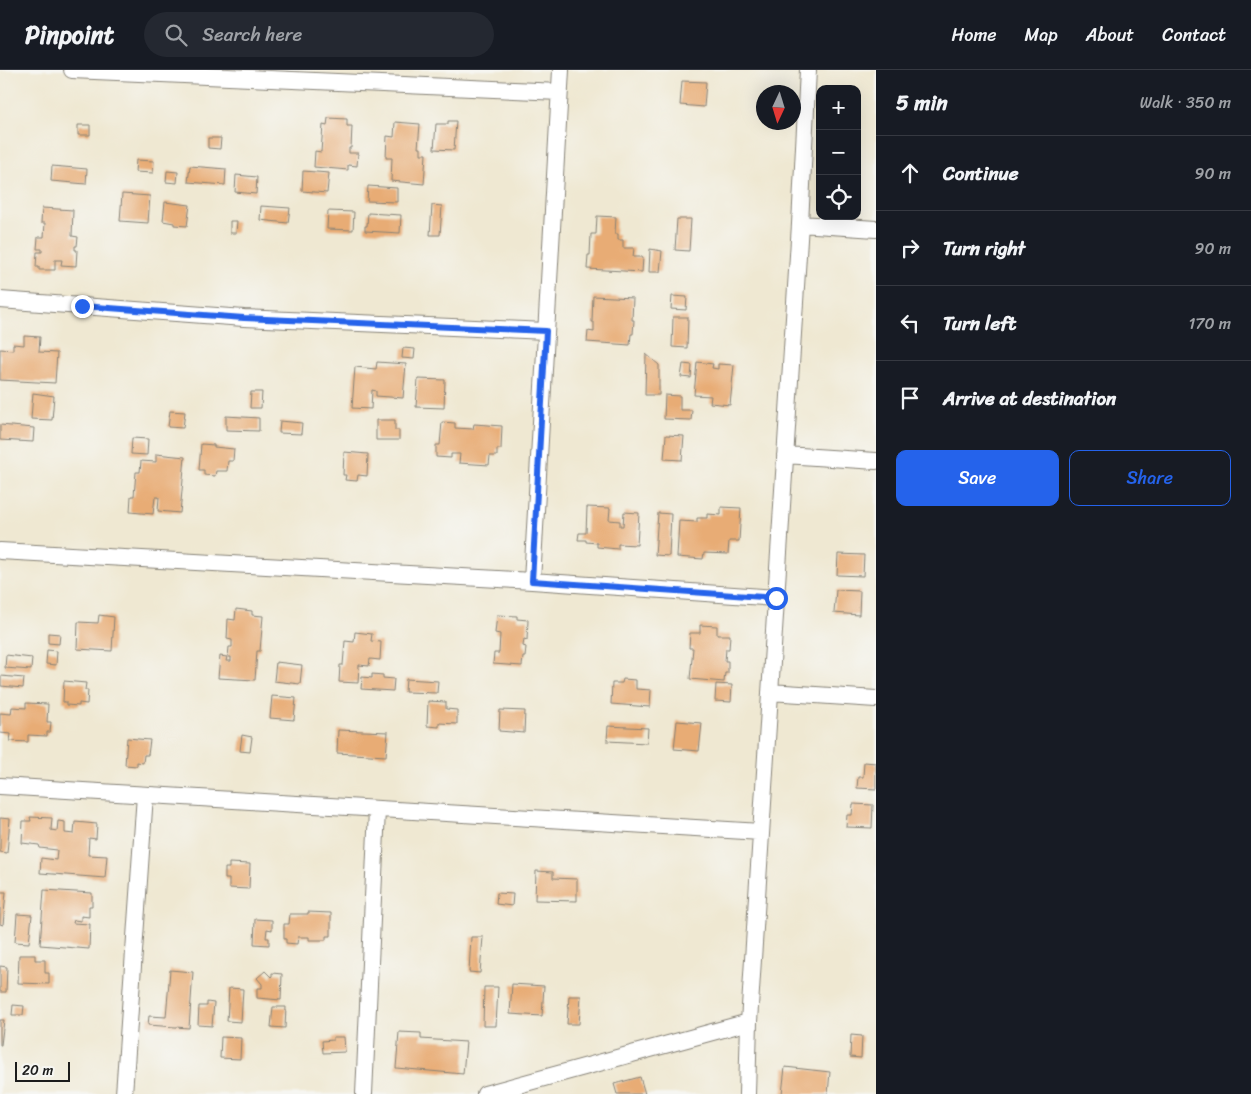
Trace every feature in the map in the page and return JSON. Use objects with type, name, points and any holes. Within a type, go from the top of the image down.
[{"type":"street","points":[[72,70],[560,92]]},
{"type":"street","points":[[532,581],[561,70]]},
{"type":"street","points":[[747,1094],[749,1022],[800,224],[808,70]]},
{"type":"street","points":[[800,224],[876,229]]},
{"type":"street","points":[[0,300],[244,318],[546,331]]},
{"type":"street","points":[[785,455],[876,461]]},
{"type":"street","points":[[0,551],[532,581],[776,598]]},
{"type":"street","points":[[770,692],[876,699]]},
{"type":"street","points":[[0,786],[761,832]]},
{"type":"street","points":[[124,1094],[145,795]]},
{"type":"street","points":[[364,1094],[377,810]]},
{"type":"street","points":[[485,1094],[749,1022]]},
{"type":"building","points":[[682,81],[706,82],[704,107],[680,105]]},
{"type":"building","points":[[328,118],[347,119],[347,126],[352,126],[349,153],[358,153],[357,166],[348,165],[348,170],[314,167],[315,151],[321,152],[323,125],[327,126]]},
{"type":"building","points":[[448,121],[456,121],[454,150],[434,149],[436,124],[448,124]]},
{"type":"building","points":[[395,122],[420,124],[418,148],[421,148],[421,154],[426,154],[424,184],[391,181],[392,158],[386,158],[387,136],[394,137]]},
{"type":"building","points":[[78,125],[90,125],[90,135],[78,135]]},
{"type":"building","points":[[208,138],[221,138],[220,149],[208,148]]},
{"type":"building","points":[[136,160],[154,161],[153,173],[135,172]]},
{"type":"building","points":[[52,166],[87,169],[86,184],[51,181]]},
{"type":"building","points":[[190,166],[226,169],[225,185],[188,182]]},
{"type":"building","points":[[167,171],[178,172],[177,183],[166,182]]},
{"type":"building","points":[[303,171],[329,173],[327,193],[302,191]]},
{"type":"building","points":[[236,175],[257,177],[256,194],[235,192]]},
{"type":"building","points":[[368,186],[397,188],[397,202],[367,201]]},
{"type":"building","points":[[122,194],[150,196],[148,223],[120,221]]},
{"type":"building","points":[[165,202],[190,205],[187,226],[174,225],[174,223],[163,221]]},
{"type":"building","points":[[432,205],[442,206],[440,235],[430,235]]},
{"type":"building","points":[[261,206],[290,208],[288,223],[260,220]]},
{"type":"building","points":[[42,208],[73,210],[72,236],[78,237],[77,246],[75,246],[75,250],[77,250],[76,266],[61,265],[62,260],[55,260],[55,270],[39,270],[39,267],[36,267],[37,252],[42,252],[42,249],[37,249],[38,237],[44,237],[45,223],[41,223]]},
{"type":"building","points":[[328,211],[354,212],[353,230],[327,229]]},
{"type":"building","points":[[368,213],[401,215],[400,233],[365,231]]},
{"type":"building","points":[[597,216],[616,217],[615,234],[618,234],[618,240],[623,240],[623,248],[634,248],[633,257],[643,257],[642,272],[587,269],[591,234],[596,234]]},
{"type":"building","points":[[677,219],[691,219],[689,251],[675,250]]},
{"type":"building","points":[[230,221],[237,221],[236,233],[230,233]]},
{"type":"building","points":[[650,249],[662,251],[660,272],[649,272]]},
{"type":"building","points":[[593,296],[633,298],[632,320],[634,320],[630,345],[587,342],[588,331],[594,332],[594,322],[592,322]]},
{"type":"building","points":[[672,296],[687,297],[686,310],[671,309]]},
{"type":"building","points":[[673,317],[688,317],[687,348],[672,347]]},
{"type":"building","points":[[24,336],[40,337],[39,352],[57,353],[55,383],[0,380],[0,349],[13,350],[13,344],[24,345]]},
{"type":"building","points":[[403,348],[415,349],[414,359],[402,358]]},
{"type":"building","points":[[646,354],[659,365],[659,395],[645,395]]},
{"type":"building","points":[[377,362],[406,364],[403,398],[376,396],[376,391],[372,390],[371,409],[352,408],[355,367],[376,369]]},
{"type":"building","points":[[697,362],[713,364],[712,368],[718,369],[718,364],[734,365],[730,405],[710,403],[711,396],[694,395]]},
{"type":"building","points":[[683,364],[692,365],[691,378],[681,377]]},
{"type":"building","points":[[418,379],[445,380],[444,408],[416,407]]},
{"type":"building","points":[[251,392],[262,392],[261,408],[250,408]]},
{"type":"building","points":[[33,393],[54,396],[52,420],[31,419]]},
{"type":"building","points":[[665,395],[680,396],[680,410],[692,410],[691,420],[664,419]]},
{"type":"building","points":[[170,411],[185,412],[183,428],[168,427]]},
{"type":"building","points":[[226,416],[259,418],[259,431],[226,430]]},
{"type":"building","points":[[376,420],[395,420],[395,430],[399,430],[399,440],[376,440]]},
{"type":"building","points":[[280,421],[302,423],[301,434],[279,433]]},
{"type":"building","points":[[442,422],[455,423],[455,428],[473,429],[474,424],[502,426],[501,449],[497,449],[497,456],[490,456],[489,465],[459,463],[460,454],[451,454],[451,458],[436,457],[436,445],[440,445]]},
{"type":"building","points":[[0,425],[34,428],[33,442],[0,440]]},
{"type":"building","points":[[666,435],[684,436],[682,460],[664,459]]},
{"type":"building","points":[[132,438],[148,439],[147,455],[131,454]]},
{"type":"building","points":[[201,444],[234,449],[233,461],[228,461],[227,471],[216,471],[215,476],[204,475],[204,470],[199,470]]},
{"type":"building","points":[[344,452],[368,454],[367,476],[358,475],[357,481],[345,480],[346,475],[343,475]]},
{"type":"building","points":[[156,454],[185,457],[180,513],[158,511],[159,497],[155,497],[153,514],[130,512],[131,496],[134,496],[136,472],[140,472],[141,461],[156,462]]},
{"type":"building","points":[[587,507],[610,508],[609,520],[620,521],[620,526],[623,526],[624,512],[639,513],[637,545],[618,544],[618,549],[597,547],[597,543],[578,540],[579,533],[586,533]]},
{"type":"building","points":[[721,507],[741,508],[739,541],[729,541],[728,554],[704,553],[703,559],[677,557],[679,521],[697,522],[697,518],[707,518],[707,514],[721,515]]},
{"type":"building","points":[[658,513],[671,514],[669,556],[655,555]]},
{"type":"building","points":[[838,554],[864,555],[863,576],[837,575]]},
{"type":"building","points":[[836,590],[860,591],[859,615],[834,613]]},
{"type":"building","points":[[236,609],[252,611],[252,615],[263,616],[260,651],[257,651],[255,680],[218,678],[220,656],[227,657],[226,661],[231,661],[231,657],[228,657],[229,647],[232,647],[232,640],[227,639],[228,619],[235,620]]},
{"type":"building","points":[[99,615],[114,617],[112,651],[77,649],[78,622],[98,623]]},
{"type":"building","points":[[497,615],[517,616],[517,619],[528,620],[527,640],[524,639],[523,646],[526,647],[525,657],[523,657],[522,666],[493,664],[494,653],[499,653],[500,634],[495,633]]},
{"type":"building","points":[[700,625],[717,626],[717,635],[730,635],[729,649],[726,649],[725,661],[728,661],[728,673],[725,673],[724,682],[690,679],[693,648],[689,648],[690,633],[700,633]]},
{"type":"building","points":[[355,632],[372,634],[371,641],[381,642],[380,660],[370,659],[369,666],[359,665],[358,683],[339,682],[345,641],[354,642]]},
{"type":"building","points":[[48,633],[60,634],[59,644],[48,643]]},
{"type":"building","points":[[47,650],[57,651],[56,665],[46,664]]},
{"type":"building","points":[[6,655],[32,658],[31,670],[5,668]]},
{"type":"building","points":[[276,662],[302,665],[300,684],[274,681]]},
{"type":"building","points":[[372,674],[394,679],[393,691],[361,689],[362,677],[372,678]]},
{"type":"building","points":[[1,676],[24,678],[23,688],[1,686]]},
{"type":"building","points":[[406,679],[438,681],[437,693],[405,692]]},
{"type":"building","points":[[623,679],[636,680],[636,689],[651,690],[650,707],[611,704],[612,683],[622,683]]},
{"type":"building","points":[[64,681],[86,683],[85,690],[88,690],[87,704],[79,703],[79,706],[66,705],[66,702],[63,702]]},
{"type":"building","points":[[716,684],[732,685],[731,702],[715,701]]},
{"type":"building","points":[[272,696],[296,698],[294,720],[270,718]]},
{"type":"building","points":[[428,701],[446,702],[446,709],[457,710],[457,724],[439,723],[439,727],[427,726]]},
{"type":"building","points":[[26,703],[48,704],[47,722],[51,722],[50,732],[47,732],[47,736],[28,735],[28,742],[10,741],[11,734],[0,733],[0,713],[11,714],[12,707],[26,708]]},
{"type":"building","points":[[500,710],[525,711],[524,733],[499,731]]},
{"type":"building","points":[[677,721],[702,723],[699,751],[674,749]]},
{"type":"building","points":[[608,726],[648,728],[647,743],[607,741]]},
{"type":"building","points":[[338,730],[388,732],[386,756],[337,753]]},
{"type":"building","points":[[242,735],[252,737],[250,752],[240,751]]},
{"type":"building","points":[[127,738],[150,740],[148,755],[144,755],[143,763],[137,762],[137,766],[125,765]]},
{"type":"building","points":[[864,762],[876,763],[876,789],[857,788],[858,777],[863,777]]},
{"type":"building","points":[[853,804],[873,805],[872,828],[846,827],[847,815],[852,815]]},
{"type":"building","points":[[30,817],[52,818],[51,830],[57,831],[58,821],[65,822],[65,833],[74,834],[75,822],[97,824],[96,839],[89,838],[88,855],[107,856],[105,878],[40,873],[41,858],[56,860],[57,850],[22,843],[23,821],[31,821]]},
{"type":"building","points":[[0,818],[10,819],[7,853],[0,852]]},
{"type":"building","points":[[229,863],[250,864],[249,889],[229,888],[229,879],[225,879],[225,868],[229,868]]},
{"type":"building","points":[[536,871],[553,872],[553,878],[577,879],[577,901],[535,900]]},
{"type":"building","points":[[44,890],[92,893],[92,906],[89,906],[89,917],[81,916],[81,921],[74,920],[73,923],[90,924],[89,949],[40,945]]},
{"type":"building","points":[[0,892],[6,892],[3,925],[0,924]]},
{"type":"building","points":[[497,893],[513,894],[512,906],[496,904]]},
{"type":"building","points":[[308,912],[331,913],[331,936],[326,936],[326,940],[309,940],[309,937],[298,937],[297,944],[286,943],[286,939],[284,939],[284,924],[289,924],[290,914],[308,914]]},
{"type":"building","points":[[17,914],[32,915],[29,943],[15,942]]},
{"type":"building","points":[[255,919],[272,920],[272,930],[267,929],[266,938],[269,938],[269,945],[254,944]]},
{"type":"building","points":[[471,937],[483,937],[480,973],[469,972]]},
{"type":"building","points":[[19,955],[35,955],[35,960],[45,960],[45,973],[49,973],[49,984],[18,983]]},
{"type":"building","points":[[0,966],[7,967],[6,992],[0,992]]},
{"type":"building","points":[[170,970],[193,972],[189,1028],[148,1025],[149,1016],[166,1017]]},
{"type":"building","points":[[265,971],[271,977],[272,973],[282,974],[281,1000],[257,998],[257,988],[262,988],[262,984],[257,978]]},
{"type":"building","points":[[512,984],[544,986],[542,1016],[510,1014]]},
{"type":"building","points":[[484,987],[498,987],[496,1026],[483,1026]]},
{"type":"building","points":[[229,988],[243,989],[241,1022],[227,1021]]},
{"type":"building","points":[[569,996],[581,996],[579,1024],[567,1024]]},
{"type":"building","points":[[207,1002],[214,1003],[212,1026],[198,1025],[199,1006],[207,1006]]},
{"type":"building","points":[[13,1005],[24,1006],[23,1015],[12,1015]]},
{"type":"building","points":[[273,1007],[286,1007],[285,1028],[271,1027]]},
{"type":"building","points":[[0,1020],[4,1020],[1,1045],[0,1045]]},
{"type":"building","points":[[399,1032],[421,1033],[421,1039],[466,1042],[463,1074],[396,1068]]},
{"type":"building","points":[[851,1035],[862,1036],[861,1058],[850,1057]]},
{"type":"building","points":[[221,1037],[241,1038],[240,1059],[220,1058]]},
{"type":"building","points":[[333,1037],[344,1037],[345,1052],[323,1053],[322,1041],[333,1040]]},
{"type":"building","points":[[785,1067],[830,1072],[828,1094],[782,1094]]},
{"type":"building","points":[[640,1077],[645,1094],[617,1094],[614,1084]]},
{"type":"route","points":[[82,306],[244,318],[546,331],[532,581],[776,598]]}]
